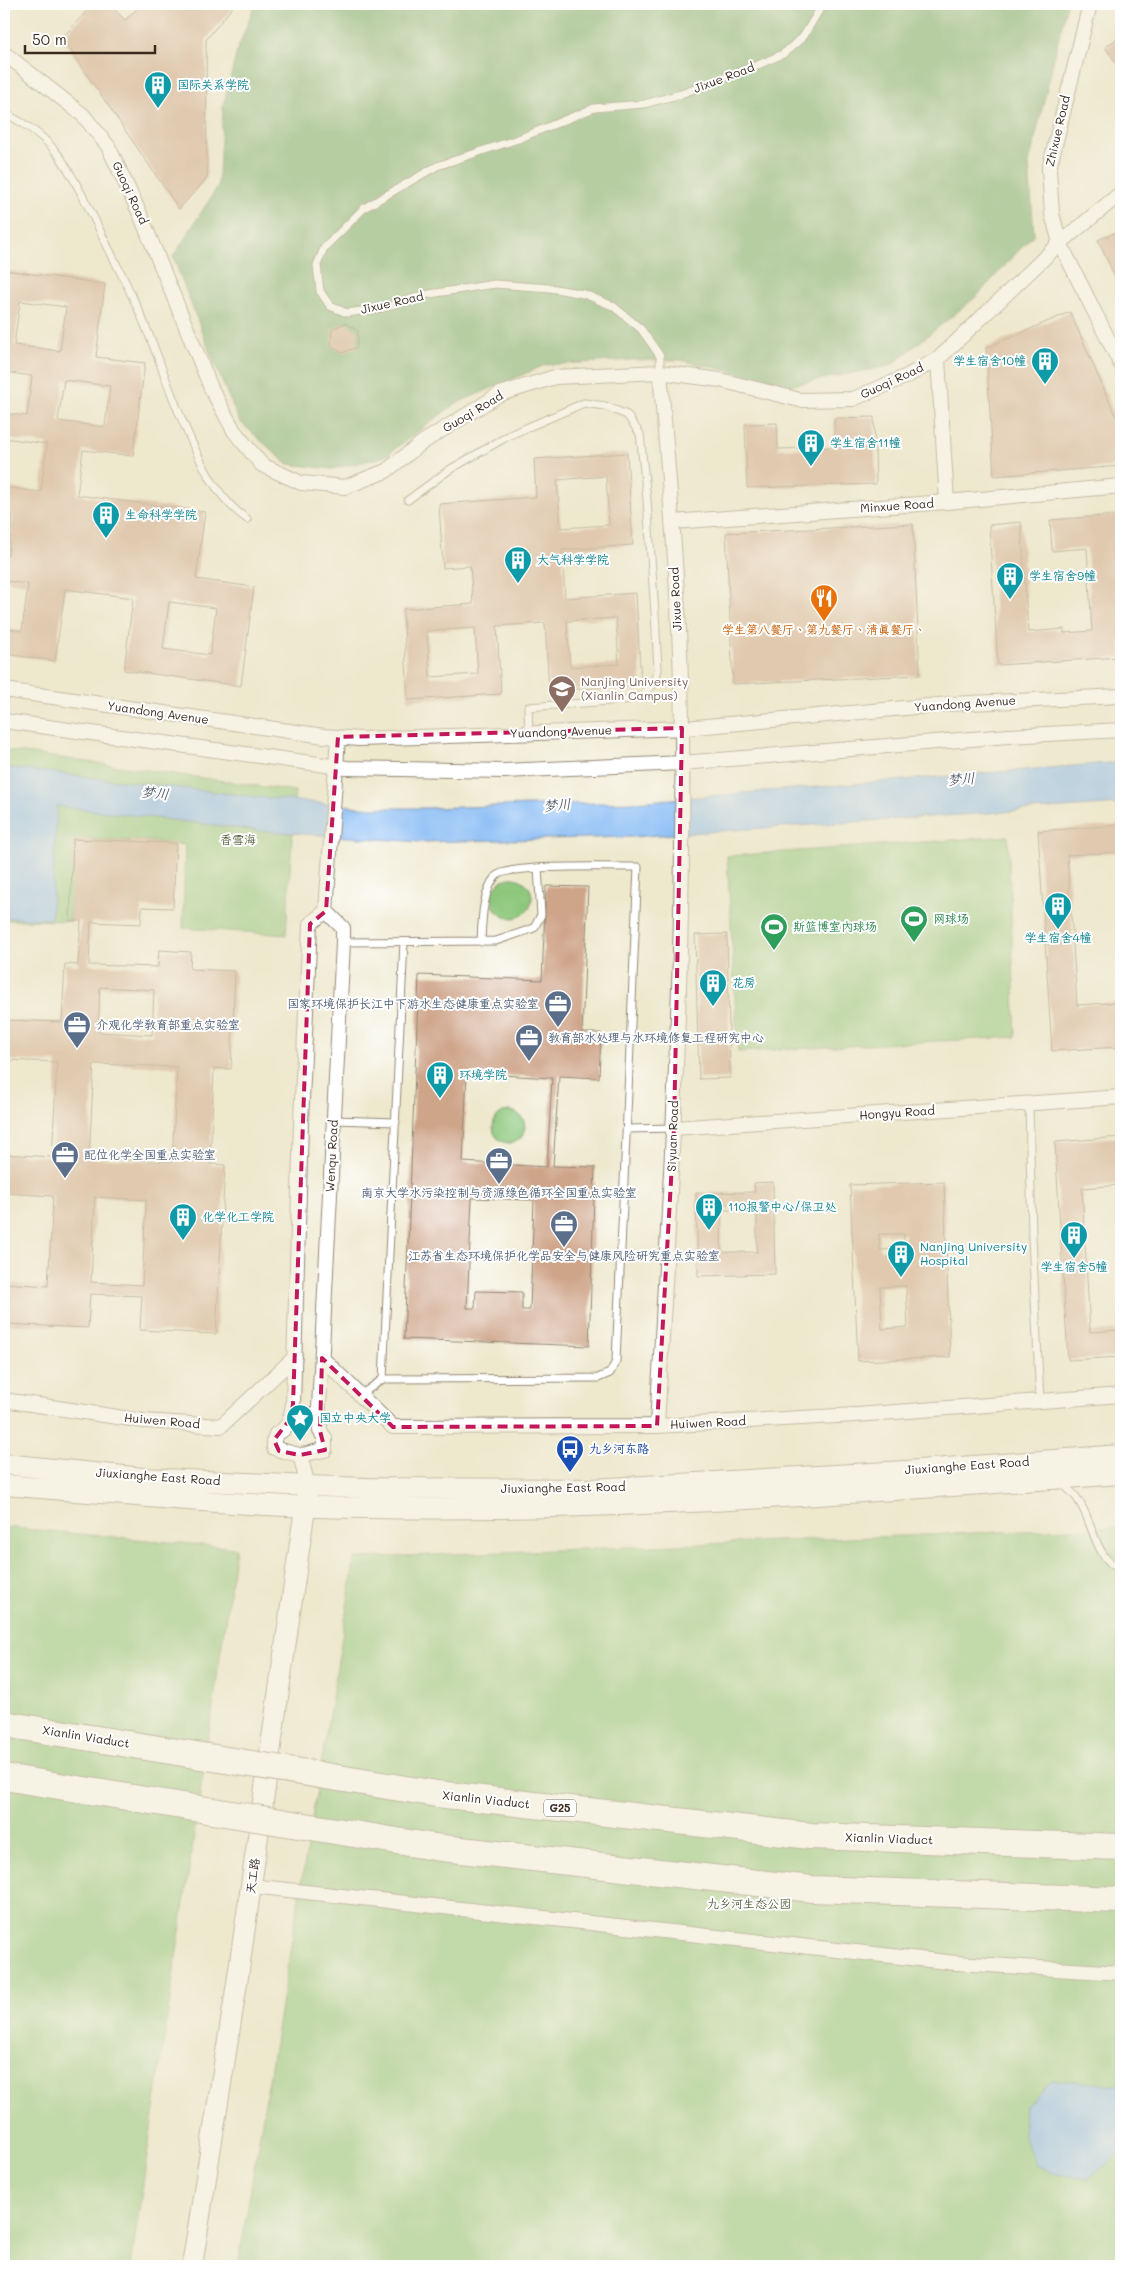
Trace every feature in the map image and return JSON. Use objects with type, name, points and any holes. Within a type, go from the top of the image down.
[{"type":"highway","name":"Xianlin Viaduct","points":[[4,1724],[437,1794],[801,1835],[1121,1847]]},
{"type":"highway","points":[[4,1777],[434,1847],[793,1887],[1121,1900]]},
{"type":"main road","name":"Jiuxianghe East Road","points":[[4,1464],[143,1478],[308,1486],[591,1489],[905,1471],[1121,1455]]},
{"type":"main road","name":"Jiuxianghe East Road","points":[[4,1485],[142,1497],[307,1506],[368,1508],[593,1507],[1121,1474]]},
{"type":"main road","name":"天工路","points":[[192,2266],[251,1886],[307,1506],[308,1486]]},
{"type":"street","name":"Zhixue Road","points":[[1090,4],[1048,169],[1052,214],[1060,243],[1121,365]]},
{"type":"street","name":"Guoqi Road","points":[[4,53],[83,114],[108,146],[140,214],[211,388],[234,431],[262,465],[301,483],[344,487],[386,471],[422,442],[500,394],[555,377],[660,372],[720,380],[800,400],[853,399],[907,376],[938,359],[1060,243],[1121,193]]},
{"type":"street","points":[[938,359],[947,502]]},
{"type":"street","name":"Jixue Road","points":[[660,372],[672,522],[682,728],[682,782]]},
{"type":"street","name":"Minxue Road","points":[[672,522],[947,502],[1121,486]]},
{"type":"street","name":"Yuandong Avenue","points":[[4,690],[359,739],[682,728],[950,704],[1121,696]]},
{"type":"street","points":[[4,721],[337,767],[504,771],[682,763],[1121,730]]},
{"type":"street","points":[[308,1486],[300,1455],[291,1451],[279,1451],[274,1448],[274,1440],[276,1434],[284,1431],[291,1418],[293,1404],[301,1121],[310,924],[326,911],[338,737]]},
{"type":"street","name":"Siyuan Road","points":[[657,1426],[674,1128],[682,782]]},
{"type":"street","name":"Wenqu Road","points":[[300,1455],[325,1450],[325,1438],[320,1431],[319,1408],[344,942],[343,928],[326,911]]},
{"type":"street","name":"Hongyu Road","points":[[674,1128],[1121,1097]]},
{"type":"street","name":"Huiwen Road","points":[[4,1400],[144,1420],[221,1426],[295,1357]]},
{"type":"street","name":"Huiwen Road","points":[[322,1358],[393,1427],[657,1426],[856,1416],[1121,1395]]},
{"type":"street","points":[[251,1886],[956,1963],[1121,1973]]},
{"type":"lane","name":"Jixue Road","points":[[660,372],[660,356],[641,329],[614,306],[584,294],[550,288],[495,284],[423,295],[383,308],[347,313],[330,306],[320,291],[317,264],[324,248],[364,208],[437,166],[518,139],[594,108],[644,104],[688,91],[758,65],[783,54],[803,37],[824,4]]},
{"type":"lane","points":[[4,113],[26,124],[43,140],[59,156],[77,186],[147,329],[167,385],[196,453],[212,481],[236,512],[247,519]]},
{"type":"lane","points":[[408,500],[449,470],[510,435],[584,403],[605,406],[627,414],[640,434],[650,543],[658,670],[653,685],[642,696],[626,700],[528,706],[529,734]]},
{"type":"lane","points":[[359,1396],[383,1379],[598,1378],[610,1373],[616,1361],[638,867],[538,868],[510,870],[498,874],[489,888],[482,915],[481,942]]},
{"type":"lane","points":[[344,942],[496,941],[534,928],[541,915],[538,868]]},
{"type":"lane","points":[[383,1379],[404,942]]},
{"type":"lane","points":[[1029,1104],[1032,1237],[1040,1401]]},
{"type":"lane","points":[[334,1120],[396,1122]]},
{"type":"lane","points":[[627,1129],[674,1128]]},
{"type":"lane","points":[[1057,1479],[1078,1500],[1102,1554],[1121,1569]]},
{"type":"highlighted area","points":[[682,728],[674,1128],[657,1426],[393,1427],[322,1358],[320,1431],[325,1450],[300,1455],[279,1451],[274,1440],[291,1418],[293,1404],[310,924],[326,911],[338,737]]},
{"type":"green space","points":[[255,4],[1067,4],[1029,164],[1034,234],[976,297],[890,366],[792,385],[680,360],[634,360],[545,365],[455,404],[384,457],[332,469],[287,464],[239,421],[212,358],[173,257],[218,186],[223,107],[237,51]]},
{"type":"green space","name":"香雪海","points":[[4,750],[295,791],[286,935],[183,928],[185,845],[150,841],[74,839],[70,921],[4,920]]},
{"type":"green space","name":"网球场","points":[[1008,836],[1016,1037],[738,1052],[727,856]]},
{"type":"green space","points":[[512,878],[526,884],[532,898],[526,912],[512,918],[498,912],[492,898],[498,884]]},
{"type":"green space","points":[[509,1111],[515,1112],[520,1116],[524,1121],[524,1133],[520,1138],[515,1142],[509,1143],[503,1142],[498,1138],[494,1133],[493,1127],[494,1121],[498,1116],[503,1112]]},
{"type":"green space","points":[[4,1527],[236,1548],[131,2266],[4,2266]]},
{"type":"green space","name":"九乡河生态公园","points":[[1121,1527],[1121,2266],[238,2266],[355,1558]]},
{"type":"water","name":"梦川","points":[[1121,762],[1121,804],[631,837],[420,842],[262,831],[57,806],[51,919],[4,918],[4,767],[257,797],[371,808],[427,808],[635,802]]},
{"type":"water","points":[[1053,2080],[1117,2085],[1121,2083],[1121,2152],[1088,2179],[1056,2174],[1036,2165],[1023,2135],[1025,2106]]},
{"type":"building","name":"国际关系学院","points":[[93,4],[109,4],[125,20],[142,4],[235,4],[206,40],[207,178],[179,209],[62,38]]},
{"type":"building","points":[[1121,36],[1121,70],[1105,47]]},
{"type":"building","points":[[1121,230],[1121,290],[1098,240]]},
{"type":"building","points":[[4,270],[105,284],[96,357],[145,363],[133,456],[83,450],[77,495],[205,512],[196,579],[254,587],[241,686],[124,670],[133,598],[65,589],[55,661],[4,654],[4,628],[22,631],[28,584],[4,581],[4,554],[8,555],[13,515],[4,513],[4,487],[41,492],[47,444],[4,438],[4,413],[27,416],[32,376],[4,372]],"holes":[[[20,301],[66,307],[60,351],[14,345]],[[64,380],[110,386],[105,427],[58,421]],[[169,602],[216,608],[210,655],[163,649]]]},
{"type":"building","name":"学生宿舍10幢","points":[[1070,312],[1118,421],[1121,442],[1121,466],[994,476],[986,348]]},
{"type":"building","points":[[345,323],[358,331],[357,347],[342,353],[331,345],[332,329]]},
{"type":"building","name":"学生宿舍11幢","points":[[874,417],[876,484],[747,488],[745,424],[777,423],[778,449],[835,447],[834,418]]},
{"type":"building","points":[[627,453],[633,545],[562,550],[565,598],[636,593],[641,685],[549,691],[545,623],[497,626],[501,694],[408,700],[403,609],[473,604],[470,566],[443,568],[439,504],[536,497],[534,459]],"holes":[[[606,476],[609,525],[561,528],[557,480]],[[616,618],[619,664],[570,667],[567,621]],[[475,628],[478,674],[430,677],[427,631]]]},
{"type":"building","name":"学生宿舍9幢","points":[[1118,515],[1121,571],[1121,657],[998,665],[989,525],[1021,522],[1028,632],[1064,629],[1064,633],[1092,631],[1087,548],[1052,551],[1050,520]]},
{"type":"building","name":"学生第八餐厅、第九餐厅、清真餐厅、","points":[[913,524],[920,675],[733,684],[726,533]]},
{"type":"building","name":"学生宿舍4幢","points":[[1121,825],[1121,852],[1067,855],[1077,1005],[1121,1002],[1121,1047],[1052,1051],[1038,831]]},
{"type":"building","points":[[73,839],[176,843],[173,908],[142,907],[141,924],[91,922],[89,965],[158,967],[159,950],[191,952],[190,969],[235,971],[231,1069],[214,1068],[210,1164],[225,1165],[216,1334],[140,1330],[142,1296],[90,1294],[88,1328],[4,1324],[4,1283],[48,1286],[53,1196],[4,1193],[4,1154],[52,1157],[57,1062],[4,1060],[4,1020],[62,1022],[65,964],[78,965],[81,921],[70,921]],"holes":[[[100,987],[154,990],[152,1035],[98,1032]],[[94,1064],[177,1067],[172,1162],[89,1158]],[[95,1197],[146,1200],[142,1285],[91,1282]]]},
{"type":"building","name":"环境学院","points":[[546,886],[588,887],[582,1033],[601,1033],[599,1078],[559,1076],[553,1166],[595,1167],[589,1346],[404,1339],[419,975],[542,980]],"holes":[[[467,1073],[552,1078],[547,1167],[463,1162]],[[472,1198],[534,1200],[530,1310],[522,1310],[522,1292],[476,1291],[475,1308],[467,1308]]]},
{"type":"building","name":"花房","points":[[727,934],[730,1078],[699,1079],[695,935]]},
{"type":"building","points":[[4,965],[7,965],[5,1000],[4,1000]]},
{"type":"building","name":"学生宿舍5幢","points":[[1121,1137],[1121,1185],[1082,1188],[1090,1332],[1121,1330],[1121,1357],[1068,1360],[1055,1142]]},
{"type":"building","name":"110报警中心/保卫处","points":[[773,1182],[775,1274],[698,1276],[696,1193],[755,1192],[754,1183]],"holes":[[[722,1210],[757,1210],[757,1252],[721,1252]]]},
{"type":"building","name":"Nanjing University Hospital","points":[[944,1182],[950,1357],[858,1361],[850,1185]],"holes":[[[879,1234],[904,1234],[904,1249],[880,1250]],[[906,1286],[908,1327],[882,1329],[880,1287]]]},
{"type":"place","name":"国际关系学院","points":[[158,109]]},
{"type":"place","name":"学生宿舍10幢","points":[[1045,385]]},
{"type":"place","name":"学生宿舍11幢","points":[[811,467]]},
{"type":"place","name":"生命科学学院","points":[[106,539]]},
{"type":"place","name":"大气科学学院","points":[[518,584]]},
{"type":"place","name":"学生宿舍9幢","points":[[1010,600]]},
{"type":"place","name":"学生第八餐厅、第九餐厅、清真餐厅、","points":[[824,622]]},
{"type":"place","name":"Nanjing University (Xianlin Campus)","points":[[562,713]]},
{"type":"place","name":"学生宿舍4幢","points":[[1058,930]]},
{"type":"place","name":"网球场","points":[[914,943]]},
{"type":"place","name":"斯篮博室内球场","points":[[774,951]]},
{"type":"place","name":"花房","points":[[713,1007]]},
{"type":"place","name":"国家环境保护长江中下游水生态健康重点实验室","points":[[558,1028]]},
{"type":"place","name":"介观化学教育部重点实验室","points":[[77,1049]]},
{"type":"place","name":"教育部水处理与水环境修复工程研究中心","points":[[529,1062]]},
{"type":"place","name":"环境学院","points":[[440,1099]]},
{"type":"place","name":"配位化学全国重点实验室","points":[[65,1179]]},
{"type":"place","name":"南京大学水污染控制与资源绿色循环全国重点实验室","points":[[499,1185]]},
{"type":"place","name":"110报警中心/保卫处","points":[[709,1231]]},
{"type":"place","name":"化学化工学院","points":[[183,1241]]},
{"type":"place","name":"江苏省生态环境保护化学品安全与健康风险研究重点实验室","points":[[564,1248]]},
{"type":"place","name":"学生宿舍5幢","points":[[1074,1259]]},
{"type":"place","name":"Nanjing University Hospital","points":[[901,1278]]},
{"type":"place","name":"国立中央大学","points":[[300,1442]]},
{"type":"place","name":"九乡河东路","points":[[570,1473]]}]
